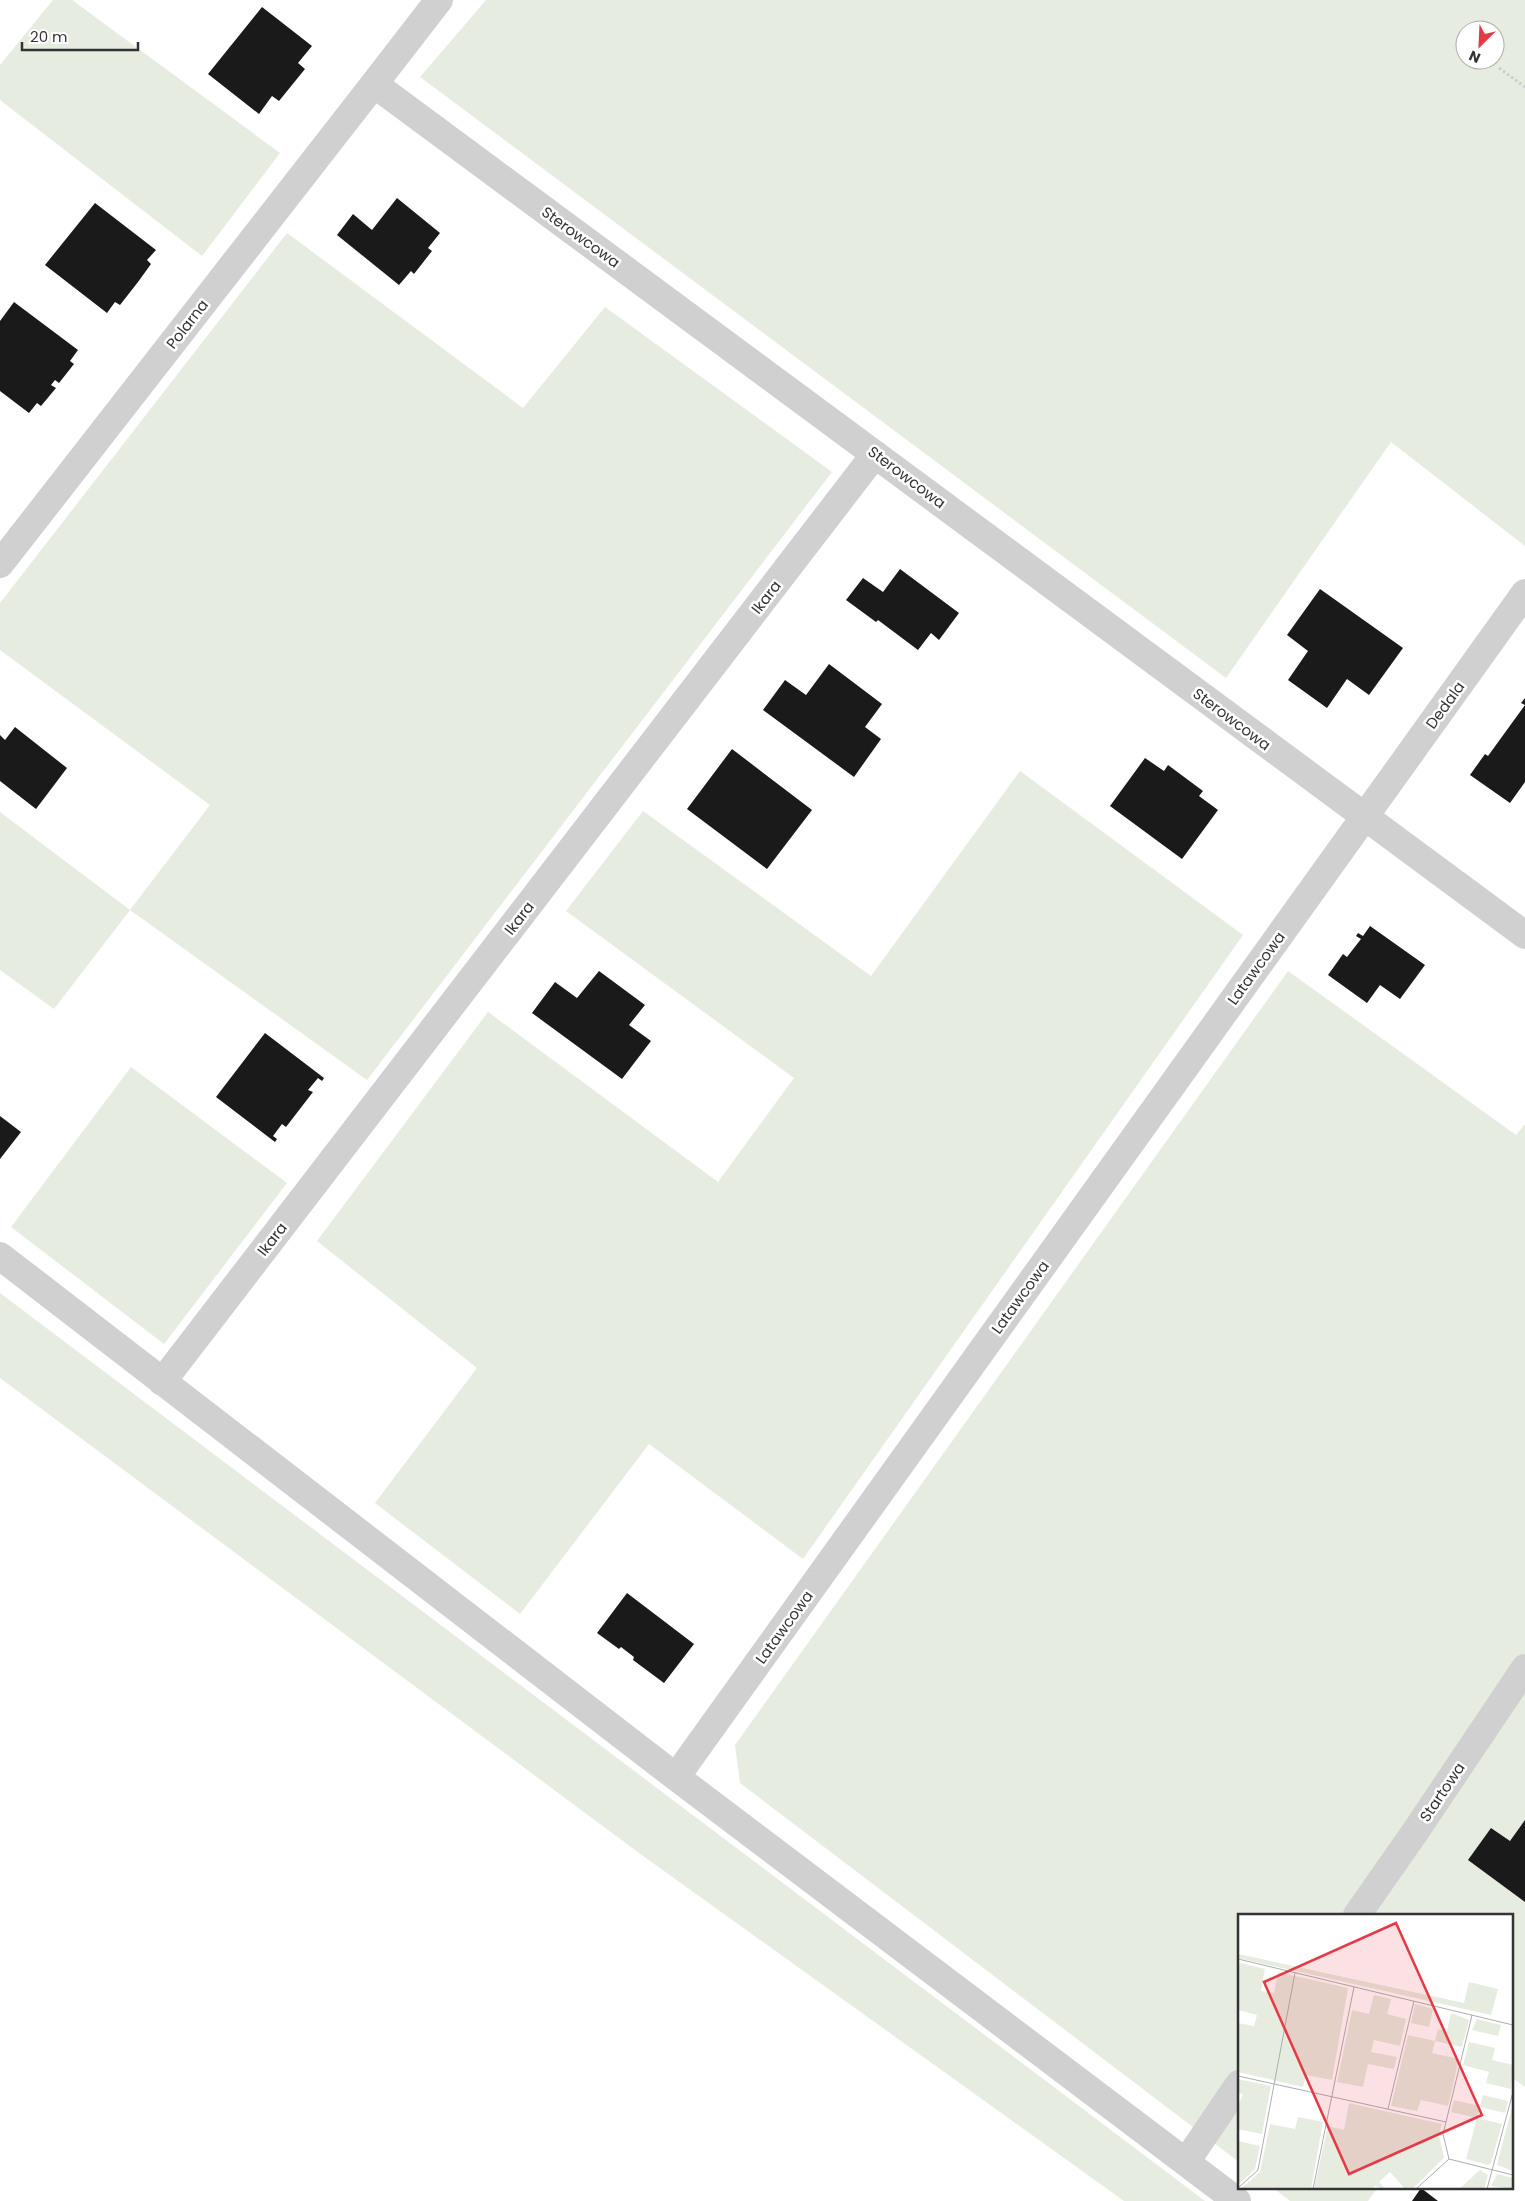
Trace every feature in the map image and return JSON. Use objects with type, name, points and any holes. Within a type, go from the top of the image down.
[{"type":"street","points":[[374,84],[439,0]]},
{"type":"street","name":"Sterowcowa","points":[[374,84],[876,454],[1364,818],[1525,935]]},
{"type":"street","name":"Polarna","points":[[0,564],[374,84]]},
{"type":"street","name":"Ikara","points":[[162,1382],[876,454]]},
{"type":"street","name":"Dedala","points":[[1364,818],[1525,592]]},
{"type":"street","name":"Latawcowa","points":[[676,1777],[1364,818]]},
{"type":"street","points":[[0,1256],[676,1777],[1237,2201]]},
{"type":"street","name":"Startowa","points":[[1357,1914],[1415,1832],[1525,1668]]},
{"type":"street","points":[[1186,2162],[1238,2085]]},
{"type":"path","points":[[1502,70],[1525,87]]},
{"type":"shaded area","points":[[53,0],[72,0],[280,153],[202,256],[0,100],[0,65]]},
{"type":"shaded area","points":[[486,0],[1525,0],[1525,546],[1391,442],[1226,678],[420,77]]},
{"type":"shaded area","points":[[287,233],[523,408],[605,307],[832,472],[367,1080],[130,910],[210,805],[0,650],[0,603]]},
{"type":"shaded area","points":[[1020,771],[1243,935],[803,1559],[649,1444],[520,1614],[375,1503],[477,1368],[317,1241],[488,1012],[718,1182],[794,1078],[566,911],[643,811],[871,976]]},
{"type":"shaded area","points":[[0,812],[130,910],[54,1009],[0,970]]},
{"type":"shaded area","points":[[1288,971],[1516,1135],[1525,1124],[1525,2087],[1512,2078],[1512,1914],[1238,1914],[1238,2161],[740,1783],[735,1745]]},
{"type":"shaded area","points":[[131,1067],[287,1183],[164,1344],[11,1227]]},
{"type":"shaded area","points":[[0,1293],[1205,2201],[1124,2201],[639,1853],[0,1378]]},
{"type":"shaded area","points":[[1273,2188],[1377,2188],[1368,2201],[1290,2201]]},
{"type":"building","points":[[262,7],[312,46],[298,63],[305,69],[279,101],[272,96],[259,114],[208,74]]},
{"type":"building","points":[[397,198],[440,233],[428,248],[432,251],[414,274],[411,271],[399,285],[337,235],[353,214],[372,230]]},
{"type":"building","points":[[95,203],[156,250],[147,260],[151,264],[138,282],[120,305],[115,302],[107,313],[45,265]]},
{"type":"building","points":[[14,302],[78,350],[70,361],[74,364],[59,383],[55,380],[51,385],[56,388],[41,406],[37,403],[29,413],[0,391],[0,321]]},
{"type":"building","points":[[900,569],[959,613],[939,640],[931,633],[918,650],[878,620],[876,622],[846,600],[863,578],[883,592]]},
{"type":"building","points":[[1320,589],[1403,648],[1369,695],[1347,679],[1327,708],[1288,680],[1308,651],[1287,635]]},
{"type":"building","points":[[829,664],[882,704],[865,727],[881,739],[854,777],[763,710],[785,680],[806,695]]},
{"type":"building","points":[[1525,705],[1525,782],[1510,803],[1470,775],[1485,754],[1488,756]]},
{"type":"building","points":[[15,727],[67,768],[36,809],[0,781],[0,735],[5,740]]},
{"type":"building","points":[[732,749],[812,810],[767,869],[687,809]]},
{"type":"building","points":[[1145,758],[1164,771],[1168,765],[1203,791],[1199,796],[1218,810],[1182,859],[1110,806]]},
{"type":"building","points":[[1370,926],[1425,965],[1400,999],[1380,985],[1367,1003],[1328,975],[1343,954],[1347,957],[1361,939],[1356,936],[1358,933],[1363,936]]},
{"type":"building","points":[[599,971],[645,1005],[629,1025],[651,1041],[622,1079],[532,1013],[555,982],[577,998]]},
{"type":"building","points":[[265,1033],[324,1078],[322,1081],[318,1078],[308,1090],[313,1092],[286,1127],[282,1124],[273,1136],[277,1139],[275,1142],[216,1097]]},
{"type":"building","points":[[0,1116],[21,1132],[0,1159]]},
{"type":"building","points":[[627,1593],[694,1644],[664,1683],[633,1660],[634,1657],[621,1647],[619,1649],[597,1633]]},
{"type":"building","points":[[1525,1820],[1525,1902],[1468,1860],[1491,1828],[1510,1841]]},
{"type":"building","points":[[1421,2188],[1438,2201],[1412,2201]]}]
